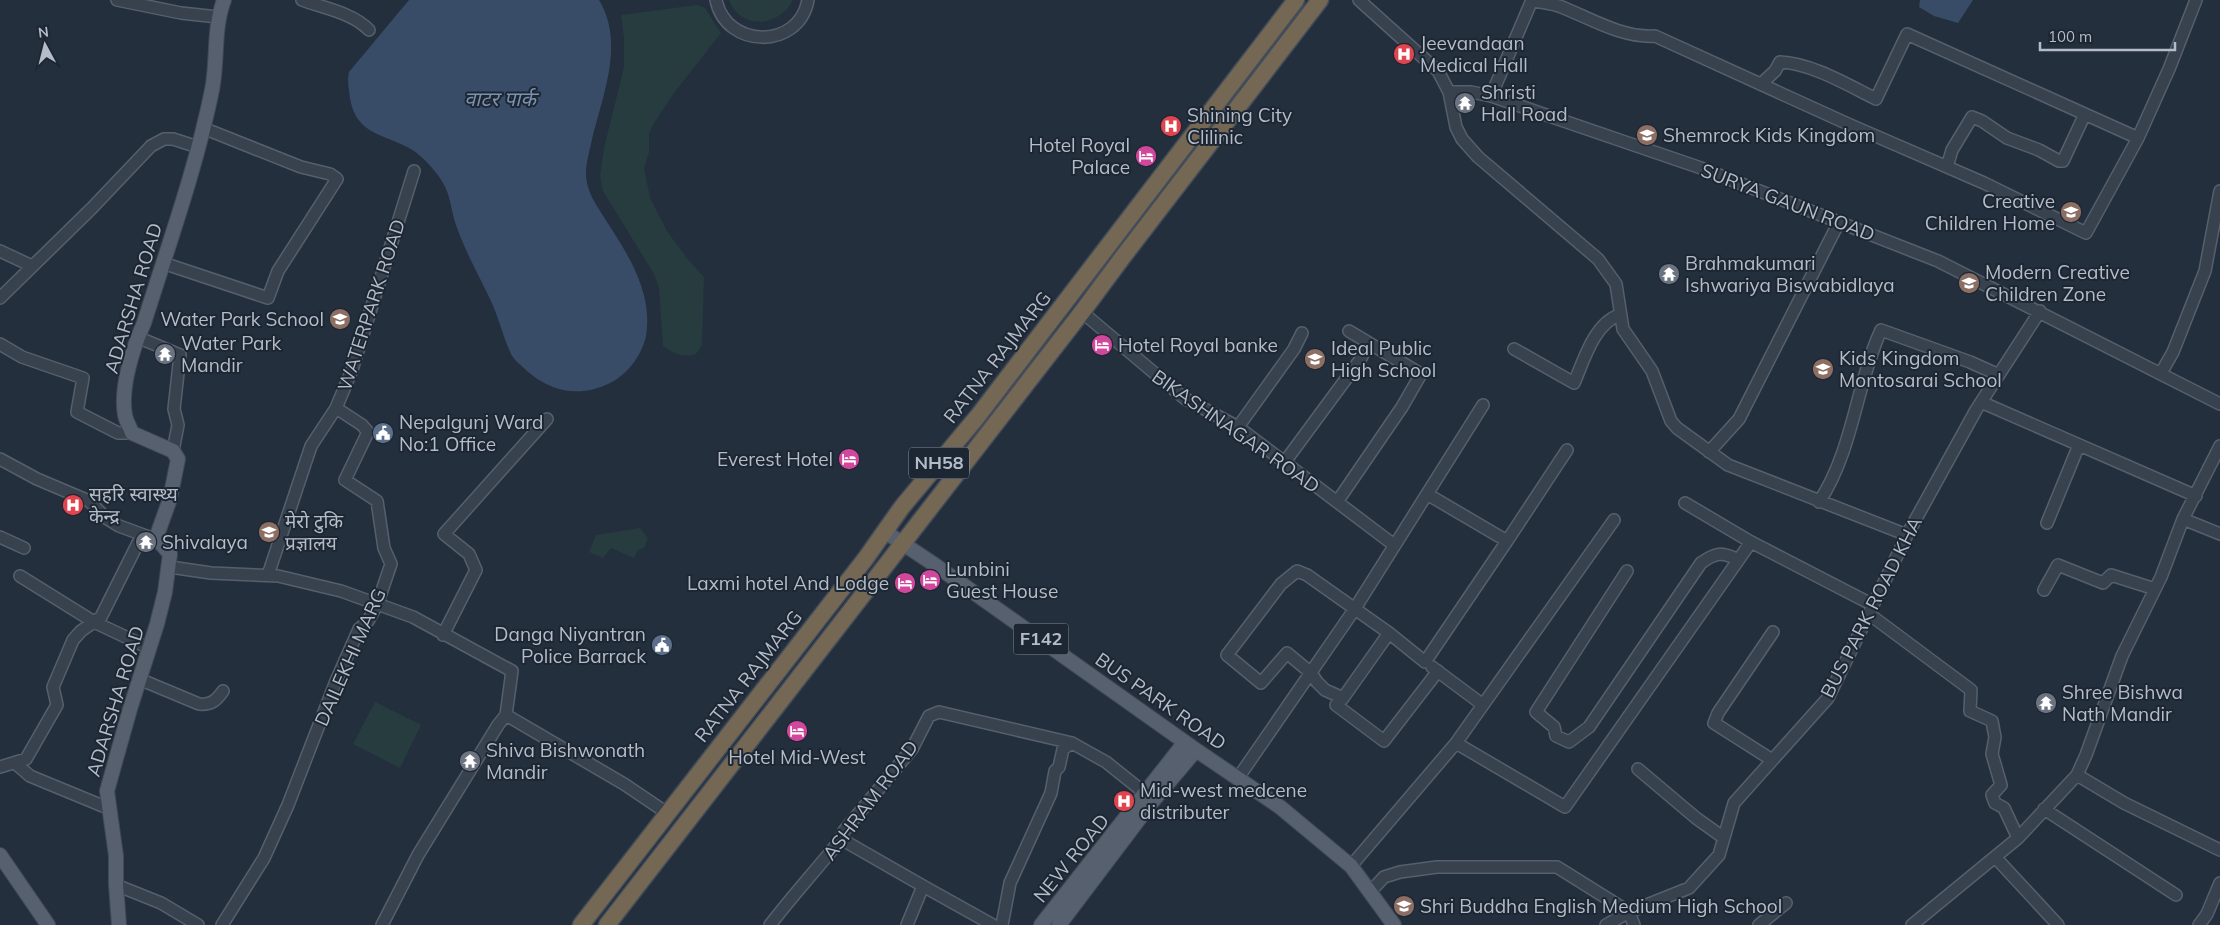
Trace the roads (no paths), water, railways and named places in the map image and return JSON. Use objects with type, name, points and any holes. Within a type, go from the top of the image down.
[{"type":"highway","name":"RATNA RAJMARG","points":[[581,925],[866,558],[884,531],[978,416],[1296,0]]},
{"type":"highway","name":"NH58","points":[[607,925],[1082,312],[1320,0]]},
{"type":"highway","points":[[1106,248],[1122,258]]},
{"type":"main road","name":"ADARSHA ROAD","points":[[132,433],[125,414],[127,376],[203,128],[212,88],[218,17],[224,0]]},
{"type":"main road","points":[[132,433],[173,451],[178,459],[177,472],[170,499],[156,538],[170,554],[170,567]]},
{"type":"main road","name":"BUS PARK ROAD","points":[[884,531],[1280,808],[1350,866],[1371,891],[1394,925]]},
{"type":"main road","name":"ADARSHA ROAD","points":[[120,925],[116,885],[116,856],[107,791],[164,600],[170,567]]},
{"type":"main road","points":[[1059,925],[1152,802],[1190,746]]},
{"type":"main road","name":"NEW ROAD","points":[[1041,925],[1146,794],[1190,746]]},
{"type":"main road","points":[[0,855],[48,925]]},
{"type":"street","points":[[117,0],[181,13],[218,17]]},
{"type":"street","points":[[302,0],[333,5],[363,24],[369,30]]},
{"type":"street","points":[[716,0],[722,16],[729,25],[742,34],[757,38],[773,37],[787,31],[799,21],[808,0]]},
{"type":"street","points":[[1359,0],[1438,70],[1449,92],[1452,114],[1462,139],[1478,156],[1598,259],[1609,272],[1619,295],[1619,315],[1622,329],[1652,371],[1670,421],[1728,466],[1906,535]]},
{"type":"street","points":[[1491,96],[1532,0],[1556,5],[1622,32],[1640,37],[1655,36],[1947,167],[2086,233],[2138,138],[2169,70],[2196,0]]},
{"type":"street","points":[[1762,83],[1775,71],[1780,62],[1788,62],[1832,77],[1876,99],[1907,34],[2138,138]]},
{"type":"street","name":"SURYA GAUN ROAD","points":[[1449,92],[1471,92],[1491,96],[1701,168],[1938,261],[2040,311],[2220,404]]},
{"type":"street","points":[[1947,167],[1952,150],[1972,117],[1982,121],[2007,138],[2039,150],[2059,161],[2063,161],[2085,114]]},
{"type":"street","points":[[163,263],[268,298],[278,271],[336,179],[330,174],[301,167],[203,128]]},
{"type":"street","points":[[0,298],[151,146],[164,139],[181,141],[198,147]]},
{"type":"street","name":"WATERPARK ROAD","points":[[268,575],[311,446],[336,408],[352,370],[414,171]]},
{"type":"street","points":[[2161,373],[2174,352],[2205,271],[2220,191]]},
{"type":"street","points":[[1709,452],[1739,419],[1839,222]]},
{"type":"street","points":[[0,251],[32,266]]},
{"type":"street","name":"BUS PARK ROAD KHA","points":[[1606,925],[1629,912],[1689,888],[1719,855],[1734,804],[1828,698],[1906,535],[1981,402],[2040,311]]},
{"type":"street","name":"BIKASHNAGAR ROAD","points":[[1082,312],[1184,398],[1238,427],[1394,545]]},
{"type":"street","points":[[1514,349],[1574,383],[1599,331],[1612,317],[1619,315]]},
{"type":"street","points":[[1337,502],[1402,407],[1422,374],[1349,330]]},
{"type":"street","points":[[1819,502],[1830,485],[1844,450],[1881,330],[1999,375]]},
{"type":"street","points":[[1238,427],[1294,349],[1302,333]]},
{"type":"street","points":[[138,337],[180,354],[174,409],[178,425],[173,451]]},
{"type":"street","points":[[1284,463],[1360,360],[1369,342]]},
{"type":"street","points":[[0,344],[22,357],[83,378],[77,412],[118,433],[132,433]]},
{"type":"street","points":[[1981,402],[2196,496]]},
{"type":"street","points":[[1238,778],[1354,610],[1483,405]]},
{"type":"street","name":"DAILEKHI MARG","points":[[222,925],[264,858],[288,805],[359,630],[368,621],[377,605],[391,564],[384,548],[377,501],[345,480],[368,432],[362,425],[336,408]]},
{"type":"street","points":[[443,635],[476,570],[469,554],[444,534],[547,419]]},
{"type":"street","points":[[2047,524],[2079,445]]},
{"type":"street","points":[[1912,925],[1996,858],[2018,838],[2077,775],[2122,656],[2155,589],[2183,519],[2220,446]]},
{"type":"street","points":[[1425,662],[1568,450]]},
{"type":"street","points":[[0,459],[37,479],[89,501],[106,518],[142,535],[156,538]]},
{"type":"street","points":[[1427,494],[1507,542]]},
{"type":"street","points":[[1685,503],[1871,609],[1971,690],[1970,711],[1992,721],[1995,738],[1992,754],[2001,785],[1992,795],[1995,803],[2004,808],[2018,838]]},
{"type":"street","points":[[2183,519],[2220,534]]},
{"type":"street","points":[[1350,866],[1456,743],[1614,520]]},
{"type":"street","points":[[0,767],[26,759],[44,731],[57,705],[53,687],[74,640],[81,631],[101,617],[142,535]]},
{"type":"street","points":[[0,537],[24,548]]},
{"type":"street","points":[[1456,743],[1565,806],[1751,542]]},
{"type":"street","points":[[1627,571],[1536,712],[1554,727],[1556,736],[1569,742],[1589,728],[1701,563],[1713,555],[1728,554],[1738,560]]},
{"type":"street","points":[[2044,590],[2058,565],[2103,583],[2111,575],[2155,589]]},
{"type":"street","points":[[170,567],[210,573],[268,575],[340,591],[412,618],[512,671],[506,715],[418,855],[382,925]]},
{"type":"street","points":[[1343,698],[1325,690],[1311,672],[1287,653],[1262,683],[1227,655],[1280,584],[1297,571],[1307,575],[1354,610],[1389,632],[1450,682],[1483,704]]},
{"type":"street","points":[[20,576],[94,622],[150,648]]},
{"type":"street","points":[[1389,632],[1343,698],[1336,705],[1384,741],[1438,671]]},
{"type":"street","points":[[1772,760],[1714,723],[1718,713],[1773,632]]},
{"type":"street","points":[[140,679],[199,704],[216,701],[223,691]]},
{"type":"street","name":"ASHRAM ROAD","points":[[770,925],[912,749],[929,716],[939,712],[1072,743],[1106,762],[1146,794]]},
{"type":"street","points":[[506,715],[624,784],[667,813]]},
{"type":"street","points":[[1002,925],[1006,895],[1015,869],[1024,855],[1051,793],[1055,771],[1059,766],[1063,749],[1072,743]]},
{"type":"street","points":[[15,763],[30,776],[110,809]]},
{"type":"street","points":[[1638,769],[1696,818],[1724,838]]},
{"type":"street","points":[[2077,775],[2124,803],[2220,850]]},
{"type":"street","points":[[2044,809],[2176,895]]},
{"type":"street","points":[[841,839],[993,925]]},
{"type":"street","points":[[1996,858],[2058,925]]},
{"type":"street","points":[[1371,891],[1384,878],[1400,872],[1437,866],[1557,867],[1629,912],[1634,925]]},
{"type":"street","points":[[2199,925],[2207,914],[2220,883]]},
{"type":"street","points":[[116,885],[161,904],[198,925]]},
{"type":"street","points":[[907,925],[923,886]]},
{"type":"street","points":[[1759,925],[1786,903]]},
{"type":"water","name":"वाटर पार्क","points":[[409,0],[599,0],[607,17],[611,35],[611,53],[609,72],[586,168],[586,178],[593,199],[631,262],[643,290],[647,320],[646,336],[638,357],[623,375],[610,383],[599,388],[577,391],[555,388],[535,377],[516,360],[508,348],[491,301],[454,220],[446,188],[430,166],[418,154],[404,145],[374,133],[359,120],[353,111],[348,79],[349,72]]},
{"type":"water","points":[[1920,0],[1973,0],[1958,23],[1934,16],[1919,7]]},
{"type":"place","name":"Jeevandaan Medical Hall","points":[[1404,54]]},
{"type":"place","name":"Shristi Hall Road","points":[[1465,103]]},
{"type":"place","name":"Shining City Clilinic","points":[[1171,126]]},
{"type":"place","name":"Shemrock Kids Kingdom","points":[[1647,135]]},
{"type":"place","name":"Hotel Royal Palace","points":[[1146,156]]},
{"type":"place","name":"Creative Children Home","points":[[2071,212]]},
{"type":"place","name":"Brahmakumari Ishwariya Biswabidlaya","points":[[1669,274]]},
{"type":"place","name":"Modern Creative Children Zone","points":[[1969,283]]},
{"type":"place","name":"Water Park School","points":[[340,319]]},
{"type":"place","name":"Hotel Royal banke","points":[[1102,345]]},
{"type":"place","name":"Water Park Mandir","points":[[165,354]]},
{"type":"place","name":"Ideal Public High School","points":[[1315,359]]},
{"type":"place","name":"Kids Kingdom Montosarai School","points":[[1823,369]]},
{"type":"place","name":"Nepalgunj Ward No:1 Office","points":[[383,433]]},
{"type":"place","name":"Everest Hotel","points":[[849,459]]},
{"type":"place","name":"सहरि स्वास्थ्य केन्द्र","points":[[73,505]]},
{"type":"place","name":"मेराे टुकि प्रज्ञालय","points":[[269,532]]},
{"type":"place","name":"Shivalaya","points":[[146,542]]},
{"type":"place","name":"Lunbini Guest House","points":[[930,580]]},
{"type":"place","name":"Laxmi hotel And Lodge","points":[[905,583]]},
{"type":"place","name":"Danga Niyantran Police Barrack","points":[[662,645]]},
{"type":"place","name":"Shree Bishwa Nath Mandir","points":[[2046,703]]},
{"type":"place","name":"Hotel Mid-West","points":[[797,731]]},
{"type":"place","name":"Shiva Bishwonath Mandir","points":[[470,761]]},
{"type":"place","name":"Mid-west medcene distributer","points":[[1124,801]]},
{"type":"place","name":"Shri Buddha English Medium High School","points":[[1404,906]]}]
